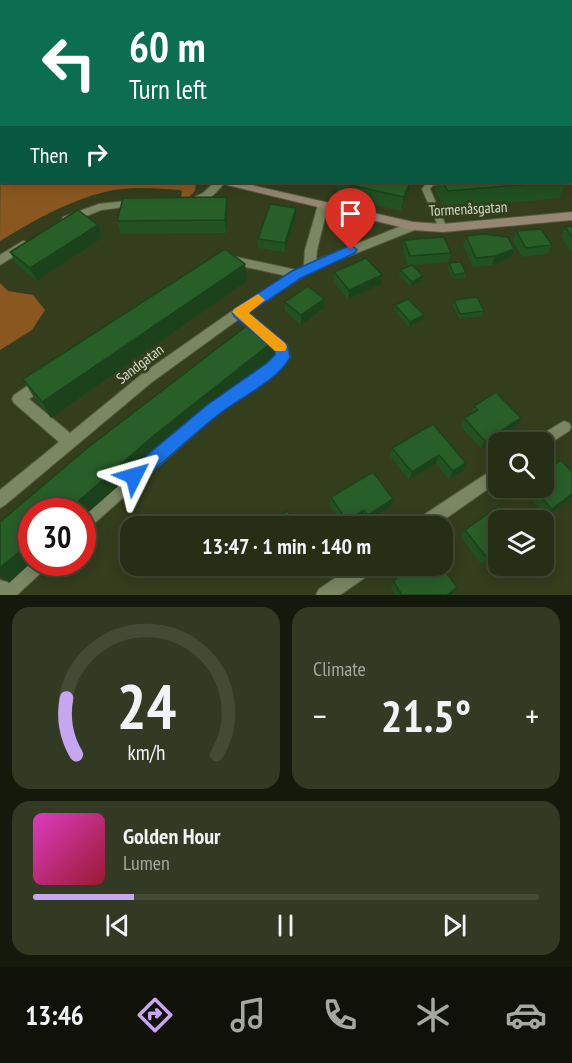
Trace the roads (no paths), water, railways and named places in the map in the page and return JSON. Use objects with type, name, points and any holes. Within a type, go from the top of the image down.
[{"type":"street","points":[[183,203],[198,201],[209,195],[219,183]]},
{"type":"street","name":"Tormenåsgatan","points":[[231,183],[413,226],[443,228],[572,216]]},
{"type":"street","points":[[60,223],[99,207],[143,203]]},
{"type":"street","points":[[310,267],[311,250],[323,205]]},
{"type":"street","name":"Sandgatan","points":[[0,500],[147,378],[296,274],[413,226]]},
{"type":"street","points":[[0,261],[33,239]]},
{"type":"street","points":[[212,268],[228,259],[296,274]]},
{"type":"street","points":[[96,511],[212,410],[273,368],[283,357],[282,349],[239,312]]},
{"type":"street","points":[[57,373],[19,399],[69,442]]},
{"type":"street","points":[[554,434],[564,427]]},
{"type":"street","points":[[436,516],[488,480]]},
{"type":"street","points":[[0,588],[8,592],[25,576]]},
{"type":"street","points":[[326,595],[353,576]]},
{"type":"lane","points":[[431,183],[426,189],[443,228]]}]
